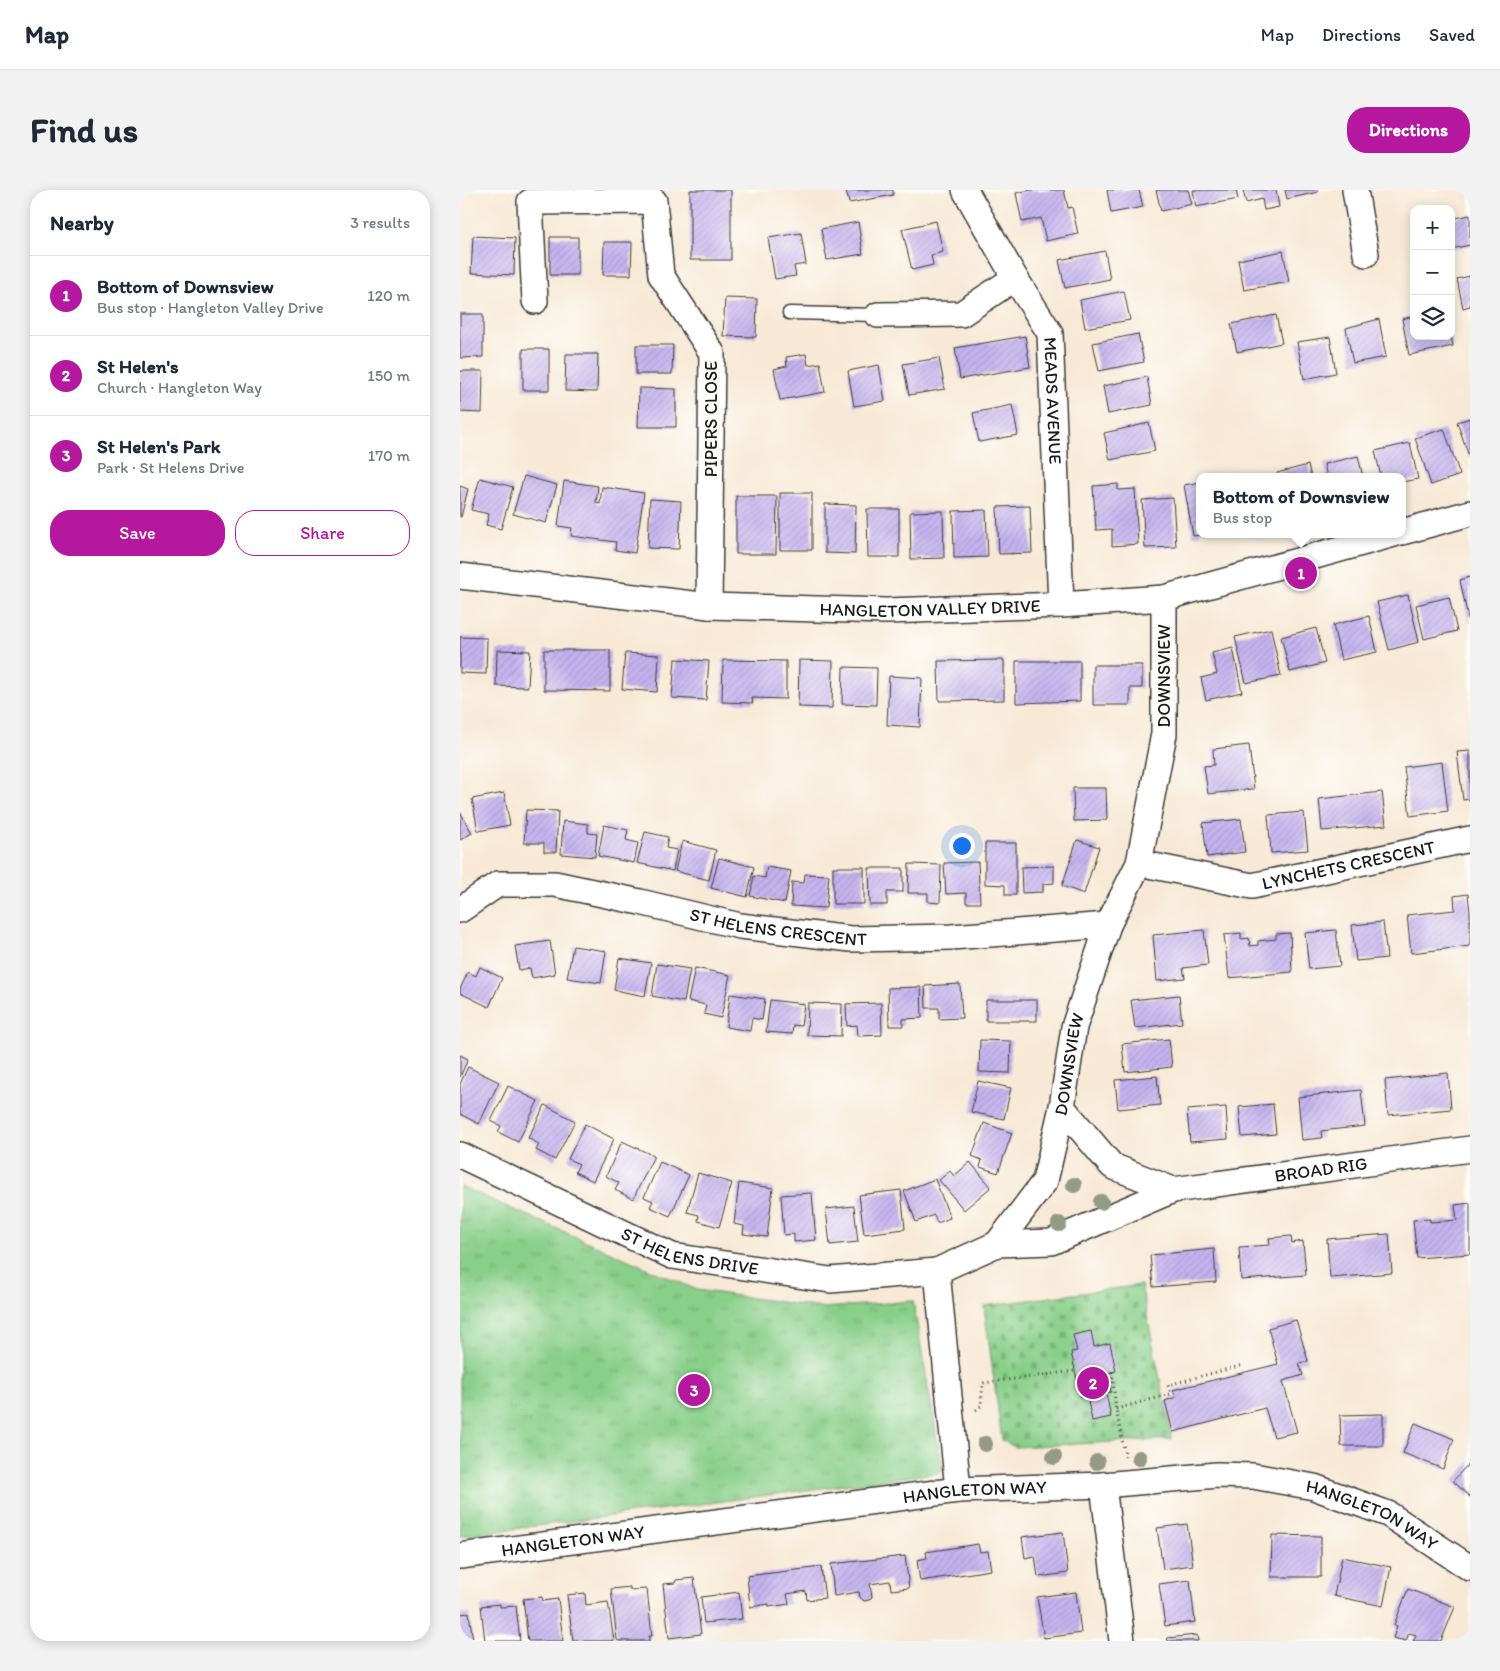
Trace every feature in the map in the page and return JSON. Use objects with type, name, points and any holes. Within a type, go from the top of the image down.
[{"type":"street","name":"MEADS AVENUE","points":[[965,190],[1015,278],[1050,333],[1061,605]]},
{"type":"street","points":[[1355,190],[1366,254]]},
{"type":"street","name":"PIPERS CLOSE","points":[[535,301],[530,202],[654,201],[661,275],[712,353],[709,606]]},
{"type":"street","points":[[878,315],[961,314],[1015,278]]},
{"type":"street","points":[[1406,531],[1470,513]]},
{"type":"street","name":"HANGLETON VALLEY DRIVE","points":[[460,576],[709,606],[886,611],[1061,605],[1164,598],[1380,538]]},
{"type":"street","name":"DOWNSVIEW","points":[[937,1271],[996,1244],[1045,1181],[1062,1107],[1074,1027],[1108,925],[1139,863],[1164,734],[1164,598]]},
{"type":"street","name":"LYNCHETS CRESCENT","points":[[1139,863],[1252,886],[1470,839]]},
{"type":"street","name":"ST HELENS CRESCENT","points":[[460,910],[498,884],[556,884],[740,926],[851,939],[952,936],[1108,925]]},
{"type":"street","name":"BROAD RIG","points":[[1062,1107],[1112,1166],[1173,1190]]},
{"type":"street","name":"BROAD RIG","points":[[996,1244],[1052,1242],[1173,1190],[1470,1149]]},
{"type":"street","name":"ST HELENS DRIVE","points":[[460,1155],[672,1256],[830,1280],[937,1271]]},
{"type":"street","points":[[937,1271],[958,1490]]},
{"type":"street","name":"HANGLETON WAY","points":[[460,1556],[958,1490],[1102,1485],[1217,1475],[1254,1476],[1314,1487],[1388,1514],[1470,1568]]},
{"type":"street","points":[[1102,1485],[1122,1641]]},
{"type":"lane","points":[[789,313],[878,315]]},
{"type":"path","points":[[1116,1409],[1171,1394],[1168,1385],[1243,1365]]},
{"type":"path","points":[[952,1430],[981,1406],[982,1383],[1075,1371]]},
{"type":"path","points":[[1112,1372],[1116,1409],[1131,1482]]},
{"type":"green space","points":[[460,1186],[697,1290],[822,1308],[913,1301],[943,1472],[460,1536]]},
{"type":"green space","points":[[1141,1285],[1172,1439],[1015,1447],[1002,1440],[984,1306]]},
{"type":"building","points":[[690,190],[731,190],[731,260],[690,260]]},
{"type":"building","points":[[846,190],[893,190],[893,195],[849,203]]},
{"type":"building","points":[[1031,190],[1064,190],[1068,208],[1072,207],[1078,234],[1046,241],[1041,218],[1022,222],[1016,193]]},
{"type":"building","points":[[1107,190],[1139,190],[1143,207],[1111,213]]},
{"type":"building","points":[[1156,190],[1188,190],[1192,204],[1161,211]]},
{"type":"building","points":[[1193,190],[1236,190],[1238,199],[1196,207]]},
{"type":"building","points":[[1243,190],[1276,190],[1279,207],[1264,210],[1262,199],[1246,203]]},
{"type":"building","points":[[1285,190],[1318,190],[1318,192],[1287,199]]},
{"type":"building","points":[[1470,215],[1470,245],[1455,248],[1455,218]]},
{"type":"building","points":[[936,221],[943,252],[931,255],[933,265],[912,270],[902,229]]},
{"type":"building","points":[[858,222],[863,254],[827,260],[821,229]]},
{"type":"building","points":[[801,233],[806,264],[794,266],[796,276],[775,279],[768,238]]},
{"type":"building","points":[[473,236],[515,238],[514,275],[471,273]]},
{"type":"building","points":[[550,237],[578,237],[578,275],[550,275]]},
{"type":"building","points":[[604,242],[632,242],[631,275],[603,275]]},
{"type":"building","points":[[1105,251],[1110,279],[1065,288],[1059,260]]},
{"type":"building","points":[[1283,251],[1289,282],[1244,290],[1238,260]]},
{"type":"building","points":[[1470,276],[1470,306],[1463,308],[1457,279]]},
{"type":"building","points":[[1124,291],[1130,320],[1085,328],[1080,300]]},
{"type":"building","points":[[725,298],[757,299],[756,337],[723,336]]},
{"type":"building","points":[[460,314],[483,314],[483,357],[460,358]]},
{"type":"building","points":[[1276,315],[1282,343],[1237,352],[1231,324]]},
{"type":"building","points":[[1410,317],[1410,340],[1452,340],[1453,346],[1409,355],[1402,319]]},
{"type":"building","points":[[1379,319],[1386,357],[1353,363],[1346,328]]},
{"type":"building","points":[[1138,334],[1144,362],[1099,371],[1093,343]]},
{"type":"building","points":[[1025,336],[1030,367],[960,379],[955,348]]},
{"type":"building","points":[[1330,337],[1336,373],[1304,379],[1297,342]]},
{"type":"building","points":[[636,345],[673,345],[672,374],[636,374]]},
{"type":"building","points":[[523,349],[549,349],[549,390],[523,390]]},
{"type":"building","points":[[566,354],[598,354],[597,392],[565,391]]},
{"type":"building","points":[[806,354],[808,365],[820,363],[825,392],[780,400],[774,369],[787,366],[786,357]]},
{"type":"building","points":[[939,358],[945,389],[909,395],[903,364]]},
{"type":"building","points":[[879,365],[885,401],[854,406],[848,371]]},
{"type":"building","points":[[460,371],[483,371],[482,413],[460,412]]},
{"type":"building","points":[[1147,377],[1152,405],[1108,414],[1103,386]]},
{"type":"building","points":[[639,388],[676,389],[676,427],[638,427]]},
{"type":"building","points":[[1012,405],[1018,435],[979,442],[973,413]]},
{"type":"building","points":[[1470,418],[1470,459],[1457,422]]},
{"type":"building","points":[[1149,423],[1155,451],[1110,460],[1104,433]]},
{"type":"building","points":[[1444,429],[1460,475],[1431,485],[1415,438]]},
{"type":"building","points":[[1410,443],[1418,479],[1406,481],[1406,473],[1380,473],[1375,451]]},
{"type":"building","points":[[1358,456],[1362,473],[1326,473],[1324,464]]},
{"type":"building","points":[[1308,465],[1310,473],[1277,473]]},
{"type":"building","points":[[524,476],[557,485],[546,523],[513,514]]},
{"type":"building","points":[[480,478],[513,487],[501,529],[486,525],[489,514],[471,510]]},
{"type":"building","points":[[564,481],[598,486],[596,503],[600,504],[602,487],[644,493],[635,553],[615,550],[616,542],[571,536],[572,528],[558,526]]},
{"type":"building","points":[[1196,483],[1196,536],[1193,536],[1184,485]]},
{"type":"building","points":[[1118,484],[1118,490],[1135,489],[1138,544],[1112,546],[1112,529],[1096,530],[1093,486]]},
{"type":"building","points":[[460,486],[468,489],[461,517],[460,517]]},
{"type":"building","points":[[780,493],[812,493],[812,550],[780,550]]},
{"type":"building","points":[[736,496],[777,496],[776,554],[736,554]]},
{"type":"building","points":[[1173,498],[1176,547],[1145,548],[1142,500]]},
{"type":"building","points":[[650,499],[681,501],[679,549],[648,548]]},
{"type":"building","points":[[825,504],[856,505],[855,554],[825,553]]},
{"type":"building","points":[[1030,506],[1032,553],[999,554],[997,507]]},
{"type":"building","points":[[867,509],[899,509],[899,557],[868,557]]},
{"type":"building","points":[[986,510],[988,557],[954,558],[953,511]]},
{"type":"building","points":[[943,511],[944,558],[911,559],[910,512]]},
{"type":"building","points":[[1470,577],[1470,622],[1469,623],[1460,580]]},
{"type":"building","points":[[1408,595],[1419,642],[1389,650],[1377,602]]},
{"type":"building","points":[[1449,597],[1457,631],[1424,639],[1416,605]]},
{"type":"building","points":[[1369,616],[1377,652],[1341,660],[1333,625]]},
{"type":"building","points":[[1316,628],[1325,663],[1290,672],[1281,637]]},
{"type":"building","points":[[1271,629],[1281,676],[1246,683],[1235,637]]},
{"type":"building","points":[[460,637],[487,638],[486,674],[460,673]]},
{"type":"building","points":[[1233,648],[1242,692],[1206,700],[1201,678],[1217,674],[1212,653]]},
{"type":"building","points":[[497,650],[530,651],[528,687],[496,686]]},
{"type":"building","points":[[544,650],[610,650],[610,691],[544,690]]},
{"type":"building","points":[[625,653],[659,655],[657,692],[622,689]]},
{"type":"building","points":[[675,659],[709,661],[706,700],[672,698]]},
{"type":"building","points":[[723,660],[786,661],[786,699],[752,698],[753,703],[722,702]]},
{"type":"building","points":[[799,660],[833,661],[832,708],[798,707]]},
{"type":"building","points":[[1004,660],[1004,700],[939,701],[938,661]]},
{"type":"building","points":[[1016,661],[1080,661],[1080,701],[1016,703]]},
{"type":"building","points":[[1093,665],[1142,665],[1142,688],[1130,688],[1130,705],[1093,705]]},
{"type":"building","points":[[843,667],[877,668],[876,705],[842,704]]},
{"type":"building","points":[[889,676],[922,678],[920,727],[887,725]]},
{"type":"building","points":[[1249,745],[1254,789],[1208,794],[1204,766],[1214,765],[1213,749]]},
{"type":"building","points":[[1470,751],[1470,799],[1463,800],[1457,752]]},
{"type":"building","points":[[1442,762],[1448,811],[1410,816],[1404,767]]},
{"type":"building","points":[[1073,788],[1106,788],[1107,820],[1074,821]]},
{"type":"building","points":[[1382,792],[1386,825],[1322,831],[1319,799]]},
{"type":"building","points":[[504,793],[510,825],[478,831],[472,799]]},
{"type":"building","points":[[526,810],[558,811],[556,852],[544,852],[544,843],[524,843]]},
{"type":"building","points":[[460,812],[472,833],[460,840]]},
{"type":"building","points":[[1304,812],[1308,850],[1271,853],[1268,815]]},
{"type":"building","points":[[1241,819],[1245,852],[1207,857],[1203,823]]},
{"type":"building","points":[[563,821],[588,824],[588,833],[597,834],[595,857],[561,854]]},
{"type":"building","points":[[604,825],[628,830],[626,840],[638,843],[634,863],[598,856]]},
{"type":"building","points":[[645,832],[668,837],[666,848],[677,850],[673,871],[637,863]]},
{"type":"building","points":[[1077,840],[1099,847],[1084,894],[1062,886]]},
{"type":"building","points":[[682,841],[716,850],[709,880],[675,871]]},
{"type":"building","points":[[985,843],[1016,843],[1016,895],[1005,895],[1005,885],[985,884]]},
{"type":"building","points":[[719,858],[754,867],[747,897],[711,888]]},
{"type":"building","points":[[978,862],[980,903],[966,903],[966,893],[946,894],[944,863]]},
{"type":"building","points":[[909,864],[941,865],[940,903],[928,902],[928,893],[908,893]]},
{"type":"building","points":[[1054,866],[1054,883],[1043,884],[1043,892],[1022,893],[1021,867]]},
{"type":"building","points":[[767,867],[791,871],[785,903],[750,896],[754,876],[765,878]]},
{"type":"building","points":[[833,867],[864,867],[864,904],[833,904]]},
{"type":"building","points":[[869,868],[903,868],[903,892],[887,892],[887,905],[870,905]]},
{"type":"building","points":[[805,874],[829,875],[826,908],[791,906],[792,882],[804,883]]},
{"type":"building","points":[[1468,894],[1470,946],[1411,953],[1407,915],[1455,910],[1454,896]]},
{"type":"building","points":[[1383,922],[1387,958],[1356,961],[1352,925]]},
{"type":"building","points":[[1204,930],[1208,965],[1183,968],[1185,978],[1157,981],[1153,935]]},
{"type":"building","points":[[1336,930],[1340,966],[1309,969],[1305,933]]},
{"type":"building","points":[[1241,933],[1241,939],[1249,938],[1250,946],[1258,945],[1258,941],[1276,939],[1276,934],[1290,933],[1292,972],[1229,978],[1224,935]]},
{"type":"building","points":[[550,941],[555,974],[532,978],[530,968],[519,970],[515,946]]},
{"type":"building","points":[[573,946],[606,951],[601,983],[567,978]]},
{"type":"building","points":[[619,958],[651,963],[645,996],[614,990]]},
{"type":"building","points":[[657,964],[690,969],[684,1002],[652,996]]},
{"type":"building","points":[[480,967],[502,978],[489,1007],[460,993],[468,972],[476,976]]},
{"type":"building","points":[[695,968],[730,975],[721,1018],[704,1014],[706,1005],[688,1001]]},
{"type":"building","points":[[960,984],[962,1018],[939,1019],[939,1008],[926,1008],[925,986]]},
{"type":"building","points":[[921,987],[922,1018],[903,1019],[903,1026],[889,1026],[888,988]]},
{"type":"building","points":[[730,994],[765,999],[762,1020],[752,1018],[750,1031],[726,1027]]},
{"type":"building","points":[[1179,995],[1182,1023],[1135,1028],[1131,1000]]},
{"type":"building","points":[[770,1000],[804,1004],[801,1026],[793,1025],[792,1034],[766,1032]]},
{"type":"building","points":[[986,1000],[1037,1000],[1037,1021],[986,1021]]},
{"type":"building","points":[[808,1003],[842,1004],[841,1036],[807,1035]]},
{"type":"building","points":[[881,1003],[882,1035],[858,1036],[857,1025],[847,1026],[846,1004]]},
{"type":"building","points":[[1169,1039],[1172,1067],[1125,1072],[1122,1044]]},
{"type":"building","points":[[980,1040],[1011,1041],[1010,1073],[979,1072]]},
{"type":"building","points":[[460,1055],[468,1059],[460,1077]]},
{"type":"building","points":[[468,1067],[499,1082],[479,1124],[460,1114],[460,1084]]},
{"type":"building","points":[[1448,1073],[1451,1109],[1388,1115],[1385,1080]]},
{"type":"building","points":[[1157,1076],[1160,1105],[1118,1109],[1115,1080]]},
{"type":"building","points":[[978,1081],[1011,1088],[1004,1119],[971,1112]]},
{"type":"building","points":[[508,1086],[538,1101],[518,1142],[498,1132],[501,1126],[491,1121]]},
{"type":"building","points":[[1361,1090],[1365,1126],[1321,1131],[1322,1138],[1302,1140],[1298,1097]]},
{"type":"building","points":[[1273,1104],[1276,1134],[1242,1137],[1239,1107]]},
{"type":"building","points":[[545,1105],[575,1121],[555,1160],[536,1150],[539,1144],[528,1138]]},
{"type":"building","points":[[1226,1107],[1228,1139],[1190,1142],[1187,1110]]},
{"type":"building","points":[[984,1123],[1012,1133],[998,1173],[980,1167],[982,1160],[972,1156]]},
{"type":"building","points":[[585,1124],[614,1139],[593,1181],[575,1172],[579,1164],[568,1159]]},
{"type":"building","points":[[622,1141],[654,1156],[633,1199],[615,1190],[619,1183],[606,1176]]},
{"type":"building","points":[[660,1162],[689,1175],[670,1216],[650,1207],[653,1201],[644,1197]]},
{"type":"building","points":[[970,1162],[991,1187],[964,1210],[939,1180],[950,1171],[954,1176]]},
{"type":"building","points":[[698,1173],[732,1183],[719,1227],[698,1221],[699,1215],[687,1212]]},
{"type":"building","points":[[935,1179],[950,1218],[937,1223],[934,1215],[916,1222],[904,1191]]},
{"type":"building","points":[[739,1183],[773,1188],[767,1237],[743,1234],[744,1226],[734,1224]]},
{"type":"building","points":[[901,1190],[905,1229],[864,1234],[859,1195]]},
{"type":"building","points":[[812,1193],[816,1240],[794,1242],[794,1234],[784,1235],[781,1195]]},
{"type":"building","points":[[1470,1203],[1470,1254],[1417,1258],[1413,1220],[1430,1219],[1430,1222],[1457,1220],[1455,1205]]},
{"type":"building","points":[[854,1206],[858,1242],[830,1245],[826,1209]]},
{"type":"building","points":[[1389,1234],[1392,1273],[1330,1278],[1327,1239]]},
{"type":"building","points":[[1291,1236],[1292,1243],[1303,1241],[1306,1275],[1241,1280],[1239,1247],[1270,1245],[1269,1238]]},
{"type":"building","points":[[1214,1249],[1216,1282],[1153,1287],[1150,1255]]},
{"type":"building","points":[[1296,1320],[1308,1361],[1299,1363],[1303,1375],[1283,1381],[1297,1432],[1274,1437],[1265,1408],[1173,1432],[1165,1401],[1176,1397],[1173,1390],[1278,1364],[1268,1328]]},
{"type":"building","points":[[1091,1331],[1094,1347],[1110,1343],[1116,1371],[1107,1373],[1111,1392],[1106,1393],[1111,1417],[1092,1421],[1087,1396],[1081,1398],[1071,1352],[1077,1351],[1073,1335]]},
{"type":"building","points":[[1383,1414],[1383,1446],[1341,1446],[1340,1415]]},
{"type":"building","points":[[1415,1423],[1454,1439],[1443,1469],[1403,1453]]},
{"type":"building","points":[[1470,1462],[1470,1497],[1453,1481]]},
{"type":"building","points":[[1187,1524],[1193,1565],[1163,1569],[1157,1528]]},
{"type":"building","points":[[1063,1532],[1068,1573],[1038,1577],[1035,1556],[1025,1558],[1022,1537]]},
{"type":"building","points":[[1272,1535],[1321,1536],[1321,1577],[1271,1577]]},
{"type":"building","points":[[978,1544],[980,1552],[988,1551],[991,1570],[920,1581],[917,1560],[927,1558],[926,1552]]},
{"type":"building","points":[[905,1556],[909,1588],[891,1590],[890,1581],[870,1584],[872,1597],[869,1600],[864,1601],[860,1597],[859,1592],[834,1596],[831,1564]]},
{"type":"building","points":[[1342,1557],[1391,1567],[1383,1606],[1334,1596]]},
{"type":"building","points":[[821,1567],[825,1598],[807,1600],[806,1591],[787,1594],[789,1604],[769,1607],[769,1604],[750,1607],[747,1576]]},
{"type":"building","points":[[694,1578],[701,1634],[669,1638],[663,1584]]},
{"type":"building","points":[[1190,1580],[1195,1622],[1165,1626],[1159,1584]]},
{"type":"building","points":[[630,1587],[630,1590],[647,1589],[652,1636],[649,1636],[649,1641],[617,1640],[611,1589]]},
{"type":"building","points":[[1408,1589],[1455,1607],[1441,1641],[1413,1641],[1416,1635],[1409,1633],[1406,1641],[1393,1638],[1397,1626],[1394,1625]]},
{"type":"building","points":[[739,1592],[742,1619],[704,1623],[701,1597]]},
{"type":"building","points":[[1076,1592],[1081,1633],[1044,1638],[1037,1597]]},
{"type":"building","points":[[585,1593],[586,1605],[608,1602],[614,1641],[573,1641],[567,1595]]},
{"type":"building","points":[[542,1597],[543,1601],[558,1599],[563,1641],[528,1641],[523,1599]]},
{"type":"building","points":[[500,1604],[500,1607],[516,1606],[520,1641],[485,1641],[481,1606]]},
{"type":"building","points":[[469,1613],[473,1641],[460,1641],[460,1614]]},
{"type":"building","points":[[1197,1635],[1198,1641],[1168,1641],[1167,1638]]},
{"type":"place","name":"Bottom of Downsview","points":[[1301,573]]},
{"type":"place","name":"St Helen's","points":[[1093,1383]]},
{"type":"place","name":"St Helen's Park","points":[[694,1390]]}]
